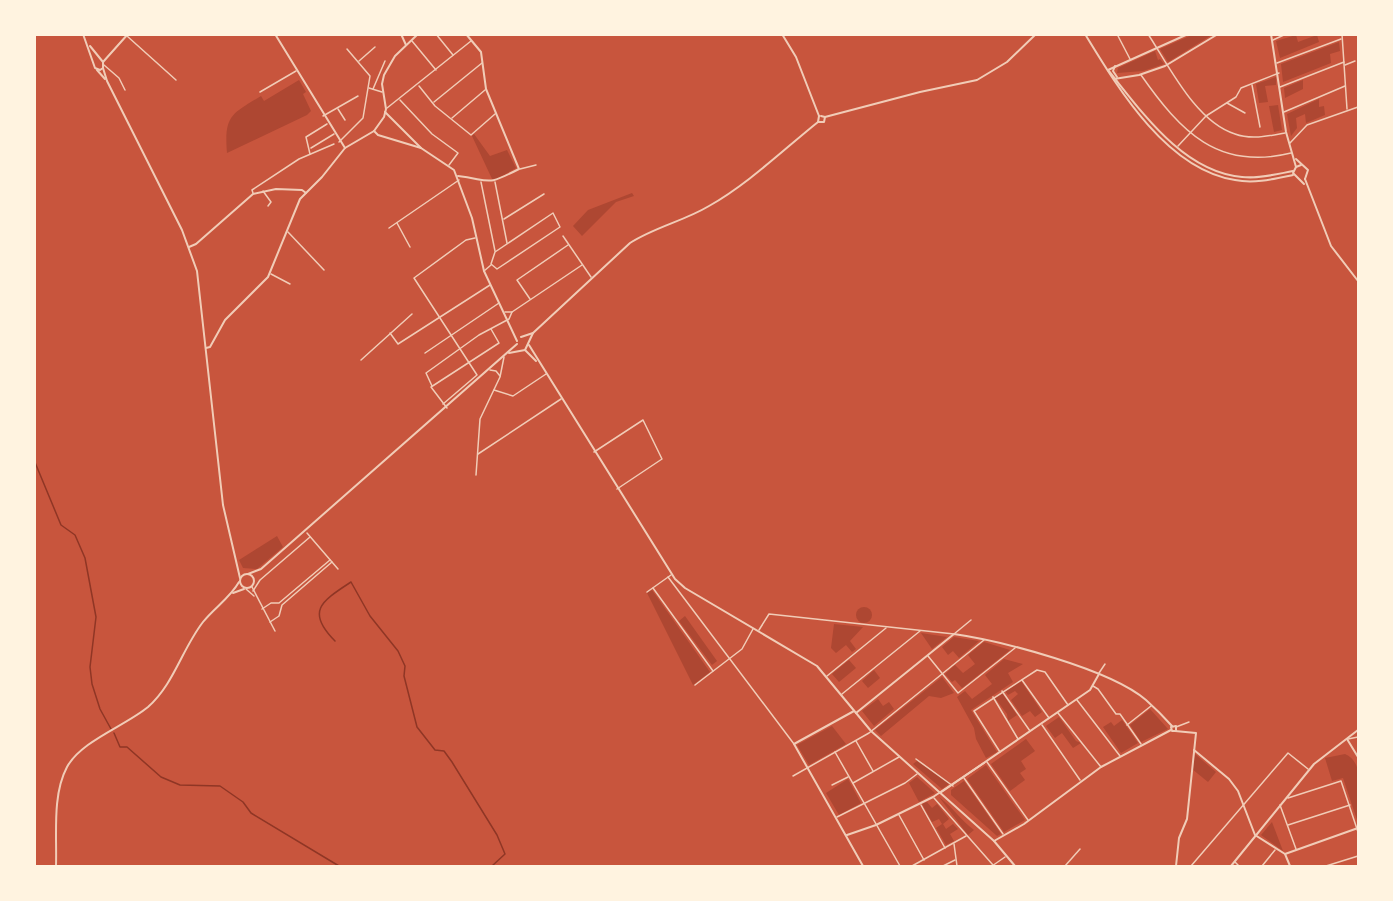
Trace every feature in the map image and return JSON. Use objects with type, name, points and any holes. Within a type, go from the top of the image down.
[{"type":"street","points":[[83,34],[98,70],[107,81]]},
{"type":"street","points":[[275,34],[327,124],[345,148]]},
{"type":"street","points":[[401,34],[406,45]]},
{"type":"street","points":[[418,34],[395,56],[384,75],[382,92],[386,110],[421,148],[449,166],[458,178],[484,271],[509,319],[520,349]]},
{"type":"street","points":[[436,34],[454,56]]},
{"type":"street","points":[[466,34],[480,52],[486,89],[519,169]]},
{"type":"street","points":[[782,34],[796,57],[819,116],[818,122]]},
{"type":"street","points":[[819,116],[825,117],[909,94],[977,80],[1007,62],[1036,34]]},
{"type":"street","points":[[1085,34],[1106,70],[1142,112],[1178,146],[1204,166],[1233,176],[1254,177],[1293,173]]},
{"type":"street","points":[[1117,34],[1131,60]]},
{"type":"street","points":[[1148,34],[1206,116],[1228,132],[1243,136],[1286,132]]},
{"type":"street","points":[[1106,70],[1188,34]]},
{"type":"street","points":[[1115,79],[1140,75],[1168,65],[1218,34]]},
{"type":"street","points":[[1271,34],[1279,74],[1286,132],[1296,167],[1293,173]]},
{"type":"street","points":[[1272,40],[1286,34]]},
{"type":"street","points":[[1342,34],[1347,110]]},
{"type":"street","points":[[98,70],[128,35],[176,80]]},
{"type":"street","points":[[1277,63],[1342,39]]},
{"type":"street","points":[[412,40],[436,70]]},
{"type":"street","points":[[206,348],[210,347],[225,320],[270,273],[297,203],[345,148],[374,131],[386,110],[471,41]]},
{"type":"street","points":[[89,46],[102,64],[119,78],[125,90]]},
{"type":"street","points":[[359,61],[375,47]]},
{"type":"street","points":[[253,194],[252,190],[303,158],[339,142],[363,118],[370,76],[364,72],[359,61],[347,49]]},
{"type":"street","points":[[373,89],[385,60]]},
{"type":"street","points":[[1280,87],[1355,61]]},
{"type":"street","points":[[95,62],[102,64]]},
{"type":"street","points":[[433,103],[482,62]]},
{"type":"street","points":[[102,64],[107,81],[189,247],[197,272],[224,513],[240,580],[255,596]]},
{"type":"street","points":[[1115,66],[1115,79],[1153,129],[1205,171],[1242,181],[1293,173]]},
{"type":"street","points":[[260,92],[296,70]]},
{"type":"street","points":[[380,73],[384,75]]},
{"type":"street","points":[[1178,146],[1206,116],[1238,95],[1241,88],[1279,74]]},
{"type":"street","points":[[1140,75],[1191,132],[1212,148],[1241,158],[1276,156],[1292,152]]},
{"type":"street","points":[[1252,84],[1260,127]]},
{"type":"street","points":[[418,85],[433,103],[471,135],[495,114]]},
{"type":"street","points":[[1284,113],[1345,86]]},
{"type":"street","points":[[368,88],[382,92]]},
{"type":"street","points":[[451,118],[486,89]]},
{"type":"street","points":[[323,116],[358,96]]},
{"type":"street","points":[[400,99],[432,134],[458,153],[449,166]]},
{"type":"street","points":[[1227,103],[1245,113]]},
{"type":"street","points":[[1290,144],[1307,125],[1359,106]]},
{"type":"street","points":[[338,108],[345,120]]},
{"type":"street","points":[[275,631],[252,587],[261,569],[447,408],[509,353],[517,342],[533,333],[591,277],[639,237],[717,201],[818,122],[823,123],[825,117]]},
{"type":"street","points":[[311,155],[306,136],[327,124]]},
{"type":"street","points":[[374,131],[378,135],[421,148]]},
{"type":"street","points":[[310,148],[334,134]]},
{"type":"street","points":[[412,146],[415,141]]},
{"type":"street","points":[[1294,158],[1308,171],[1305,179],[1306,187],[1331,246],[1359,281]]},
{"type":"street","points":[[389,228],[458,178],[467,177],[481,182],[495,182],[519,169],[536,165]]},
{"type":"street","points":[[1296,167],[1301,165]]},
{"type":"street","points":[[1293,173],[1306,187]]},
{"type":"street","points":[[1300,180],[1305,179]]},
{"type":"street","points":[[481,182],[495,252],[491,264],[484,271]]},
{"type":"street","points":[[495,182],[507,243]]},
{"type":"street","points":[[189,247],[196,244],[253,194],[263,191],[302,190],[306,193]]},
{"type":"street","points":[[263,191],[271,202],[267,206]]},
{"type":"street","points":[[503,220],[544,194]]},
{"type":"street","points":[[491,264],[497,269],[560,227],[553,213],[495,252]]},
{"type":"street","points":[[397,222],[410,247]]},
{"type":"street","points":[[288,231],[324,270]]},
{"type":"street","points":[[563,236],[591,277]]},
{"type":"street","points":[[444,404],[477,375],[414,278],[466,240],[476,237]]},
{"type":"street","points":[[530,299],[517,280],[568,245]]},
{"type":"street","points":[[447,408],[432,387],[426,373],[509,319],[512,312],[582,265]]},
{"type":"street","points":[[270,273],[276,279],[290,284]]},
{"type":"street","points":[[390,333],[398,345],[490,285]]},
{"type":"street","points":[[425,353],[500,302]]},
{"type":"street","points":[[505,312],[512,312]]},
{"type":"street","points":[[361,360],[412,314]]},
{"type":"street","points":[[432,387],[499,343],[491,329]]},
{"type":"street","points":[[514,332],[529,344],[674,585],[728,660],[794,744],[862,866]]},
{"type":"street","points":[[525,350],[533,333]]},
{"type":"street","points":[[509,353],[520,349],[525,350],[540,365]]},
{"type":"street","points":[[476,475],[480,420],[500,377],[504,357]]},
{"type":"street","points":[[490,369],[496,371],[500,377]]},
{"type":"street","points":[[494,390],[513,396],[546,374]]},
{"type":"street","points":[[451,398],[454,401]]},
{"type":"street","points":[[477,454],[561,399]]},
{"type":"street","points":[[594,452],[643,420],[662,457],[661,461],[617,489]]},
{"type":"street","points":[[307,533],[338,569]]},
{"type":"street","points":[[253,591],[260,580],[310,537]]},
{"type":"street","points":[[262,609],[271,603],[279,603],[331,561]]},
{"type":"street","points":[[270,622],[279,616],[282,605],[331,561]]},
{"type":"street","points":[[238,564],[254,580]]},
{"type":"street","points":[[56,867],[58,800],[62,777],[74,757],[137,715],[162,692],[202,623],[231,595],[240,580],[261,569]]},
{"type":"street","points":[[670,576],[686,591],[807,659],[826,676],[871,731],[994,841],[1015,867]]},
{"type":"street","points":[[647,592],[670,576]]},
{"type":"street","points":[[674,585],[676,581]]},
{"type":"street","points":[[231,595],[252,587]]},
{"type":"street","points":[[653,588],[713,671]]},
{"type":"street","points":[[681,595],[686,591]]},
{"type":"street","points":[[758,631],[769,614],[954,634],[984,640],[1099,674],[1145,698],[1174,730]]},
{"type":"street","points":[[794,744],[855,712],[971,620]]},
{"type":"street","points":[[826,676],[887,627]]},
{"type":"street","points":[[695,685],[742,649],[754,628]]},
{"type":"street","points":[[841,695],[921,631]]},
{"type":"street","points":[[793,776],[871,731],[984,640]]},
{"type":"street","points":[[928,656],[958,693],[1015,648]]},
{"type":"street","points":[[952,785],[1077,699],[1092,686],[1105,664]]},
{"type":"street","points":[[1000,753],[974,711],[993,697],[1037,670],[1045,672],[1068,706]]},
{"type":"street","points":[[1022,679],[1049,719]]},
{"type":"street","points":[[1092,686],[1098,689],[1141,744]]},
{"type":"street","points":[[1002,691],[1030,732]]},
{"type":"street","points":[[993,697],[1019,740]]},
{"type":"street","points":[[1077,699],[1120,756]]},
{"type":"street","points":[[1127,725],[1152,706]]},
{"type":"street","points":[[1058,712],[1101,767]]},
{"type":"street","points":[[994,841],[1005,836],[1101,767],[1141,744],[1189,722]]},
{"type":"street","points":[[1042,724],[1081,781]]},
{"type":"street","points":[[1174,730],[1196,733],[1188,819],[1179,838],[1176,864],[1182,867]]},
{"type":"street","points":[[1231,867],[1309,769],[1359,730]]},
{"type":"street","points":[[1347,739],[1359,736]]},
{"type":"street","points":[[1347,739],[1359,757]]},
{"type":"street","points":[[856,740],[873,771]]},
{"type":"street","points":[[1194,750],[1229,779],[1238,791],[1255,836],[1285,854],[1290,867]]},
{"type":"street","points":[[835,752],[900,867]]},
{"type":"street","points":[[1191,867],[1221,828],[1245,807],[1288,753],[1309,769]]},
{"type":"street","points":[[852,783],[899,757]]},
{"type":"street","points":[[916,759],[952,785]]},
{"type":"street","points":[[987,762],[1028,820]]},
{"type":"street","points":[[836,818],[905,783],[918,773]]},
{"type":"street","points":[[846,836],[876,825],[933,797],[969,773]]},
{"type":"street","points":[[832,785],[849,776]]},
{"type":"street","points":[[964,778],[1005,836]]},
{"type":"street","points":[[1285,854],[1358,830],[1341,781],[1292,798],[1286,797]]},
{"type":"street","points":[[933,797],[993,866],[1006,856]]},
{"type":"street","points":[[920,803],[945,848]]},
{"type":"street","points":[[1280,805],[1296,849]]},
{"type":"street","points":[[1288,825],[1350,805]]},
{"type":"street","points":[[898,814],[924,860]]},
{"type":"street","points":[[912,867],[967,835]]},
{"type":"street","points":[[954,843],[957,867]]},
{"type":"street","points":[[1065,867],[1080,849]]},
{"type":"street","points":[[1263,866],[1276,849]]},
{"type":"street","points":[[1326,867],[1359,856]]},
{"type":"street","points":[[943,867],[956,859]]},
{"type":"street","points":[[1235,862],[1239,867]]},
{"type":"shaded area","points":[[1194,34],[1212,35],[1168,62],[1160,49]]},
{"type":"shaded area","points":[[1296,35],[1298,42],[1317,35],[1319,42],[1280,58],[1276,41]]},
{"type":"shaded area","points":[[1339,42],[1340,51],[1330,54],[1331,63],[1283,82],[1281,64]]},
{"type":"shaded area","points":[[1155,51],[1158,60],[1160,59],[1164,64],[1143,71],[1117,73],[1118,68]]},
{"type":"shaded area","points":[[1276,77],[1276,85],[1265,86],[1268,102],[1259,103],[1256,84]]},
{"type":"shaded area","points":[[299,80],[306,92],[303,94],[311,111],[227,153],[227,131],[236,112],[261,96],[264,101]]},
{"type":"shaded area","points":[[1303,80],[1303,89],[1285,98],[1284,88]]},
{"type":"shaded area","points":[[1319,99],[1319,107],[1324,106],[1325,115],[1306,123],[1305,114],[1296,118],[1297,128],[1291,136],[1287,114]]},
{"type":"shaded area","points":[[1278,105],[1282,130],[1274,132],[1269,106]]},
{"type":"shaded area","points":[[474,134],[490,156],[507,150],[516,168],[493,181],[472,136]]},
{"type":"shaded area","points":[[632,193],[634,196],[616,202],[582,236],[573,226],[588,210]]},
{"type":"shaded area","points":[[277,536],[283,547],[257,569],[243,568],[239,560]]},
{"type":"shaded area","points":[[652,590],[710,672],[693,685],[647,593]]},
{"type":"shaded area","points":[[864,607],[870,609],[872,615],[870,621],[864,623],[858,621],[856,615],[858,609]]},
{"type":"shaded area","points":[[685,616],[717,661],[712,665],[679,621]]},
{"type":"shaded area","points":[[834,624],[863,627],[850,641],[856,649],[852,652],[846,645],[836,653],[831,648]]},
{"type":"shaded area","points":[[921,633],[947,637],[932,649]]},
{"type":"shaded area","points":[[954,637],[979,641],[959,658],[953,651],[948,655],[942,647]]},
{"type":"shaded area","points":[[984,642],[1010,650],[962,688],[955,680],[952,682],[945,674],[955,665],[963,673],[975,664],[968,655]]},
{"type":"shaded area","points":[[1004,659],[1023,664],[1008,673],[1013,682],[971,710],[997,752],[986,758],[976,739],[974,728],[957,697],[965,691],[972,699],[992,684],[985,675]]},
{"type":"shaded area","points":[[849,660],[856,668],[839,682],[832,674]]},
{"type":"shaded area","points":[[874,670],[880,678],[868,688],[862,681]]},
{"type":"shaded area","points":[[942,677],[954,693],[941,698],[929,696],[881,736],[875,730]]},
{"type":"shaded area","points":[[1021,681],[1042,712],[1035,717],[1030,711],[1022,716],[1011,700],[1018,694],[1015,691],[1008,695],[1005,691]]},
{"type":"shaded area","points":[[1002,693],[1017,715],[1008,721],[1007,714],[995,698]]},
{"type":"shaded area","points":[[878,699],[883,706],[889,702],[894,709],[874,726],[862,711]]},
{"type":"shaded area","points":[[1150,709],[1168,729],[1141,742],[1130,725]]},
{"type":"shaded area","points":[[1059,717],[1076,741],[1081,743],[1073,748],[1062,733],[1055,738],[1046,726]]},
{"type":"shaded area","points":[[1122,720],[1138,743],[1121,753],[1103,727],[1111,722],[1114,726]]},
{"type":"shaded area","points":[[832,726],[846,744],[809,765],[797,745]]},
{"type":"shaded area","points":[[1026,739],[1035,751],[1021,761],[1026,769],[1020,773],[1025,780],[1010,791],[991,764]]},
{"type":"shaded area","points":[[1195,754],[1216,772],[1208,782],[1192,769]]},
{"type":"shaded area","points":[[1345,754],[1352,759],[1359,775],[1358,823],[1343,778],[1332,781],[1325,758]]},
{"type":"shaded area","points":[[917,761],[950,783],[942,789],[913,764]]},
{"type":"shaded area","points":[[986,765],[1025,820],[1004,832],[967,779]]},
{"type":"shaded area","points":[[917,777],[935,793],[919,802],[909,783]]},
{"type":"shaded area","points":[[848,779],[861,803],[839,815],[826,793]]},
{"type":"shaded area","points":[[964,781],[1001,834],[997,836],[951,795],[951,790]]},
{"type":"shaded area","points":[[939,797],[965,822],[974,830],[968,835]]},
{"type":"shaded area","points":[[927,802],[932,808],[937,804],[949,819],[943,824],[946,829],[953,824],[958,829],[950,834],[954,841],[946,845],[936,828],[942,824],[939,819],[932,822],[922,804]]},
{"type":"shaded area","points":[[1272,822],[1283,851],[1261,835]]},
{"type":"waterway","points":[[34,460],[61,525],[75,535],[85,558],[96,617],[90,667],[92,684],[100,709],[111,729]]},
{"type":"waterway","points":[[335,641],[326,631],[319,614],[325,601],[351,582],[370,616],[398,651],[405,666],[404,676],[417,727],[435,750],[444,751],[497,835],[505,854],[492,866]]},
{"type":"waterway","points":[[114,733],[120,747],[127,747],[161,777],[180,785],[220,786],[243,802],[251,813],[339,866]]}]
